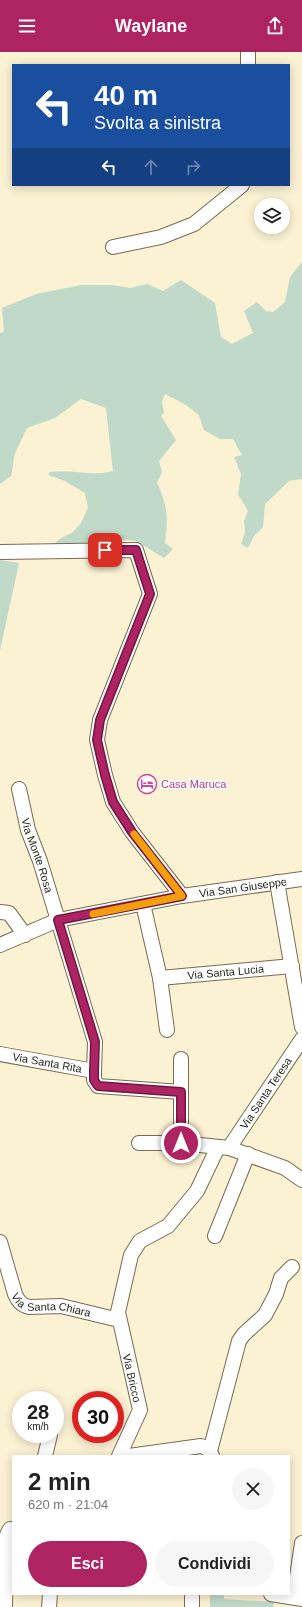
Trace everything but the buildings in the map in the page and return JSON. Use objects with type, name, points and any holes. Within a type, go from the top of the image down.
[{"type":"street","points":[[248,52],[248,64]]},
{"type":"street","points":[[113,247],[161,237],[194,224],[241,186]]},
{"type":"street","points":[[0,552],[136,550],[150,594],[100,720],[97,740],[113,802],[132,832],[182,896]]},
{"type":"street","name":"Via Monte Rosa","points":[[19,789],[28,830],[40,861],[95,1042],[94,1071]]},
{"type":"street","name":"Via San Giuseppe","points":[[0,945],[58,920],[182,896],[302,879]]},
{"type":"street","points":[[277,882],[302,1027]]},
{"type":"street","points":[[144,904],[160,978],[167,1030]]},
{"type":"street","points":[[0,912],[9,912],[25,935]]},
{"type":"street","name":"Via Santa Lucia","points":[[160,978],[292,966]]},
{"type":"street","name":"Via Santa Teresa","points":[[119,1320],[118,1312],[131,1255],[140,1241],[168,1226],[197,1191],[224,1147],[302,1039]]},
{"type":"street","name":"Via Santa Rita","points":[[0,1054],[94,1071]]},
{"type":"street","points":[[181,1059],[181,1143]]},
{"type":"street","points":[[94,1071],[94,1080],[98,1086],[181,1092]]},
{"type":"street","points":[[140,1143],[181,1143],[224,1147],[285,1168],[302,1180]]},
{"type":"street","points":[[215,1236],[248,1154]]},
{"type":"street","name":"Via Santa Chiara","points":[[0,1242],[15,1294],[19,1302],[24,1306],[61,1306],[119,1320]]},
{"type":"street","points":[[211,1454],[238,1341],[265,1315],[276,1294],[281,1278],[292,1267]]},
{"type":"street","name":"Via Bricco","points":[[119,1320],[140,1410],[119,1455]]},
{"type":"street","points":[[45,1455],[48,1443]]},
{"type":"street","points":[[135,1455],[201,1446],[206,1447],[211,1454]]},
{"type":"street","points":[[5,1607],[6,1527]]},
{"type":"street","points":[[278,1595],[298,1598],[302,1543]]},
{"type":"street","points":[[50,1595],[50,1607]]},
{"type":"street","points":[[192,1595],[192,1607]]},
{"type":"green space","points":[[302,262],[302,479],[289,481],[265,504],[263,527],[254,536],[248,548],[241,544],[245,532],[244,521],[248,511],[238,494],[241,474],[234,457],[242,455],[233,439],[220,439],[204,430],[199,415],[186,405],[165,394],[162,402],[164,413],[161,416],[176,440],[159,461],[162,472],[157,483],[166,512],[167,526],[165,543],[173,549],[164,558],[136,541],[108,538],[63,547],[54,545],[58,540],[73,532],[81,523],[88,508],[85,493],[65,481],[48,475],[50,472],[58,471],[105,473],[113,471],[106,408],[81,399],[55,418],[27,428],[15,453],[11,476],[0,484],[0,333],[4,332],[2,308],[36,294],[81,285],[111,285],[130,288],[147,284],[163,291],[181,280],[215,303],[221,337],[232,344],[253,333],[244,311],[257,302],[266,311],[273,312],[285,302],[290,277]]},
{"type":"green space","points":[[0,560],[19,563],[0,650]]},
{"type":"green space","points":[[210,1595],[224,1595],[224,1599],[274,1602],[273,1607],[210,1607]]},
{"type":"slow traffic","points":[[93,914],[182,896],[134,834]]},
{"type":"place","name":"Casa Maruca","points":[[147,784]]},
{"type":"route","points":[[105,550],[136,550],[150,594],[100,720],[97,740],[113,802],[132,832],[182,896],[58,920],[95,1042],[94,1080],[98,1086],[181,1092],[181,1143]]}]
